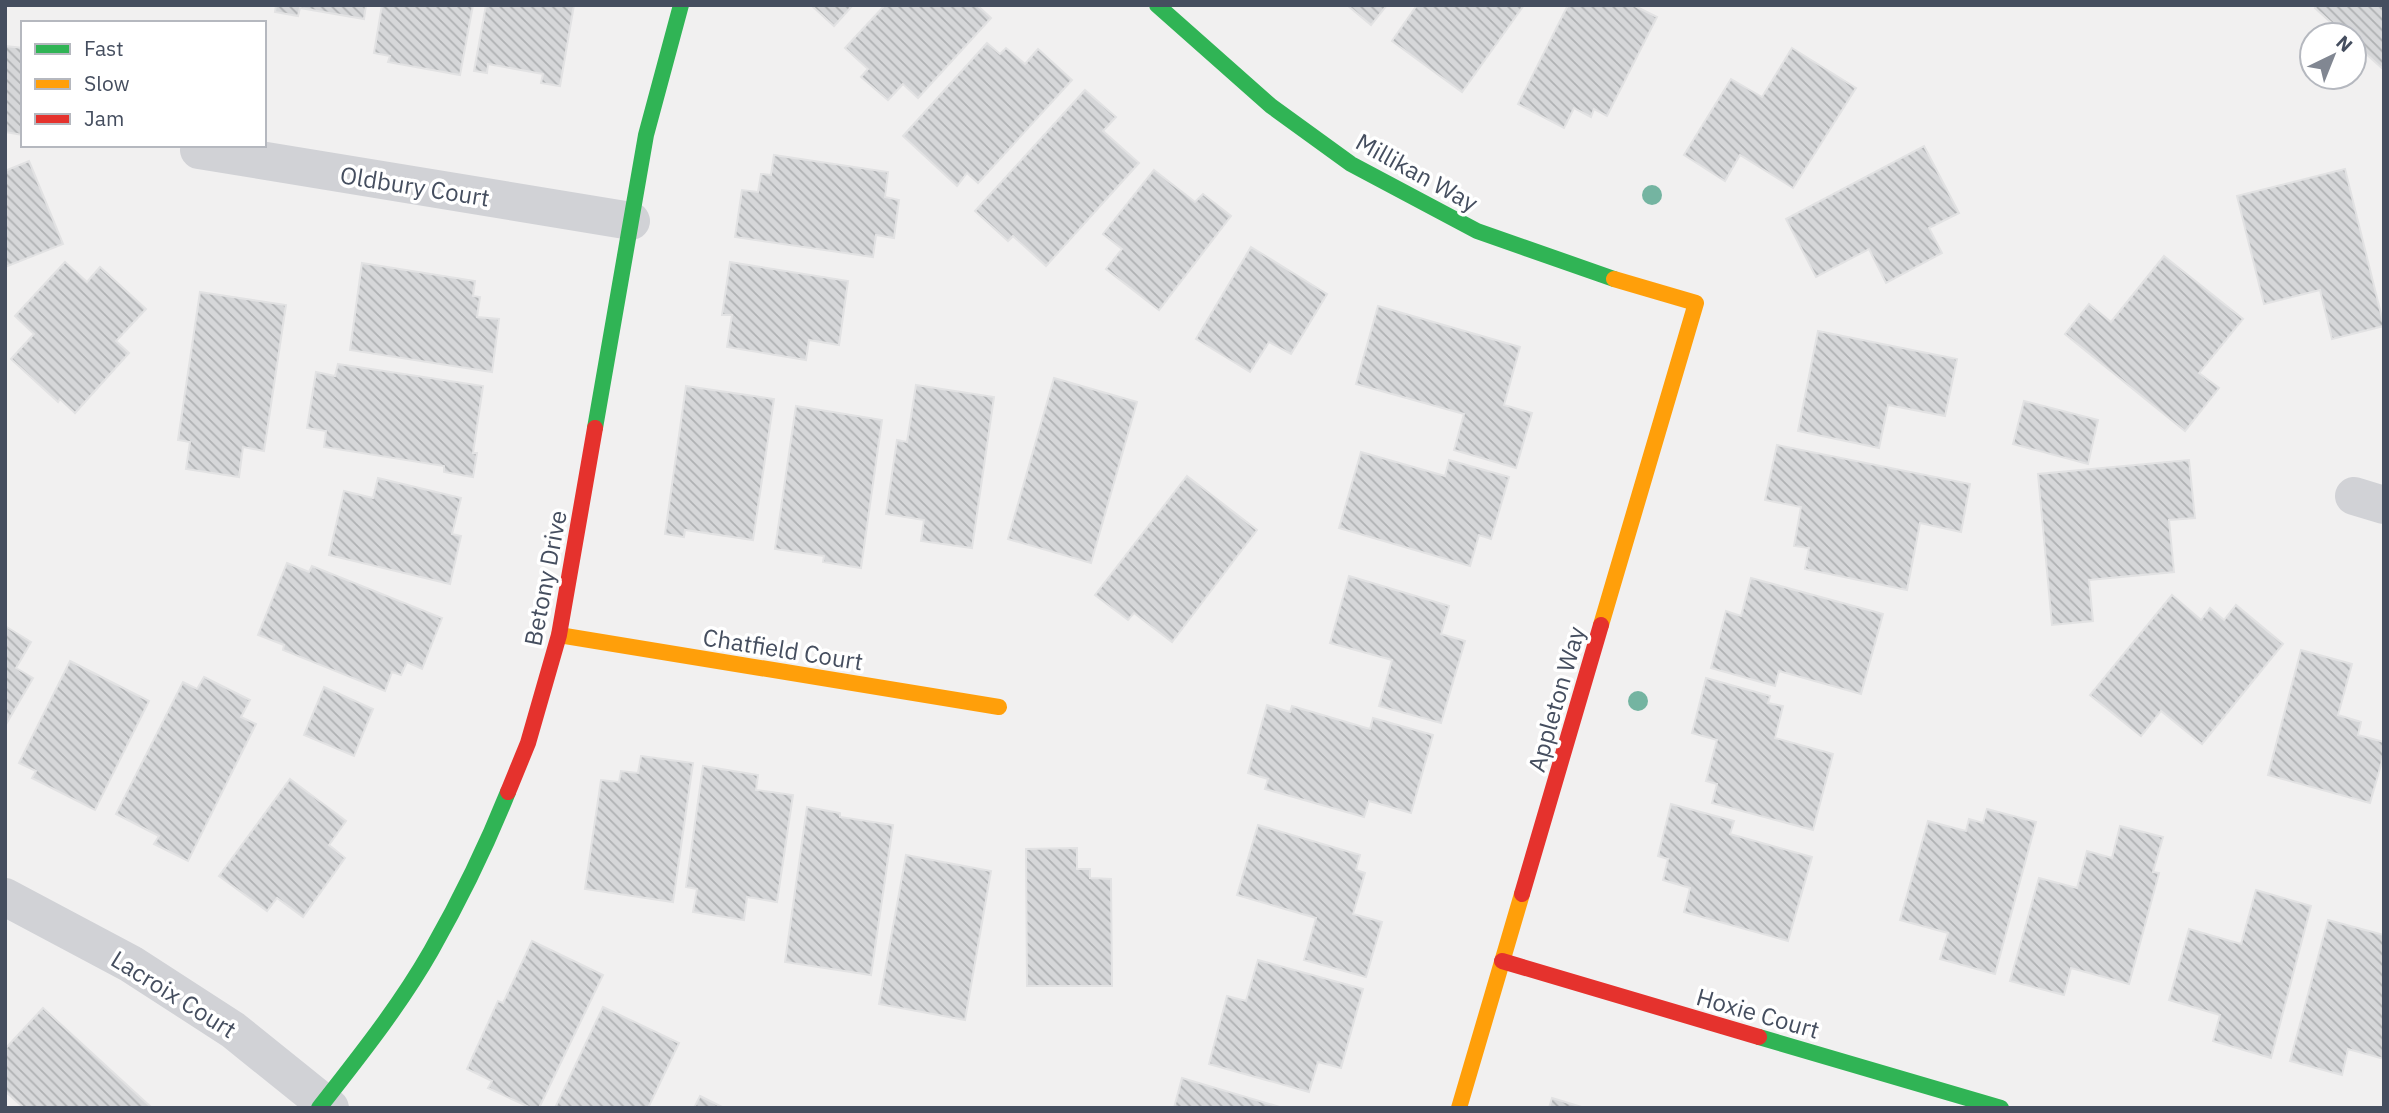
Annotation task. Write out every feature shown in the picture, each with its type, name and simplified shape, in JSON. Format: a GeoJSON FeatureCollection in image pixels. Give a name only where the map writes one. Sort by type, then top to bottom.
{"type":"FeatureCollection","features":[{"type":"Feature","properties":{"kind":"street","name":"Betony Drive"},"geometry":{"type":"LineString","coordinates":[[324,1106],[430,953],[484,852],[528,743],[559,635],[646,135],[681,5]]}},
{"type":"Feature","properties":{"kind":"street","name":"Millikan Way"},"geometry":{"type":"LineString","coordinates":[[1157,5],[1270,106],[1351,164],[1477,231],[1586,270],[1696,303]]}},
{"type":"Feature","properties":{"kind":"street","name":"Oldbury Court"},"geometry":{"type":"LineString","coordinates":[[199,150],[631,221]]}},
{"type":"Feature","properties":{"kind":"street","name":"Appleton Way"},"geometry":{"type":"LineString","coordinates":[[1459,1108],[1696,303]]}},
{"type":"Feature","properties":{"kind":"street","name":"Chatfield Court"},"geometry":{"type":"LineString","coordinates":[[559,635],[999,707]]}},
{"type":"Feature","properties":{"kind":"street","name":"Lacroix Court"},"geometry":{"type":"LineString","coordinates":[[5,897],[131,964],[211,1015],[233,1030],[324,1106]]}},
{"type":"Feature","properties":{"kind":"street","name":"Hoxie Court"},"geometry":{"type":"LineString","coordinates":[[1502,961],[2001,1108]]}},
{"type":"Feature","properties":{"kind":"building"},"geometry":{"type":"Polygon","coordinates":[[[276,5],[366,5],[364,19],[300,8],[298,16],[275,12],[276,5]]]}},
{"type":"Feature","properties":{"kind":"building"},"geometry":{"type":"Polygon","coordinates":[[[382,5],[473,5],[460,75],[388,62],[390,56],[374,53],[382,5]]]}},
{"type":"Feature","properties":{"kind":"building"},"geometry":{"type":"Polygon","coordinates":[[[486,5],[574,5],[560,86],[541,83],[543,74],[488,64],[487,73],[474,71],[486,5]]]}},
{"type":"Feature","properties":{"kind":"building"},"geometry":{"type":"Polygon","coordinates":[[[811,5],[853,5],[834,26],[811,5]]]}},
{"type":"Feature","properties":{"kind":"building"},"geometry":{"type":"Polygon","coordinates":[[[885,5],[977,5],[991,18],[918,98],[903,84],[888,100],[861,77],[868,69],[845,48],[885,5]]]}},
{"type":"Feature","properties":{"kind":"building"},"geometry":{"type":"Polygon","coordinates":[[[1347,5],[1387,5],[1371,25],[1347,5]]]}},
{"type":"Feature","properties":{"kind":"building"},"geometry":{"type":"Polygon","coordinates":[[[1417,5],[1524,5],[1462,92],[1392,41],[1417,5]]]}},
{"type":"Feature","properties":{"kind":"building"},"geometry":{"type":"Polygon","coordinates":[[[1568,5],[1633,5],[1657,17],[1607,116],[1594,109],[1591,117],[1574,108],[1564,128],[1518,104],[1568,5]]]}},
{"type":"Feature","properties":{"kind":"building"},"geometry":{"type":"Polygon","coordinates":[[[2317,5],[2384,5],[2384,70],[2368,56],[2368,21],[2329,21],[2315,8],[2317,5]]]}},
{"type":"Feature","properties":{"kind":"building"},"geometry":{"type":"Polygon","coordinates":[[[987,43],[1000,54],[1006,48],[1025,64],[1038,49],[1072,80],[978,183],[967,173],[957,186],[903,136],[987,43]]]}},
{"type":"Feature","properties":{"kind":"building"},"geometry":{"type":"Polygon","coordinates":[[[5,46],[21,48],[21,135],[5,132],[5,46]]]}},
{"type":"Feature","properties":{"kind":"building"},"geometry":{"type":"Polygon","coordinates":[[[1792,48],[1856,88],[1793,188],[1740,155],[1725,181],[1684,155],[1731,79],[1762,97],[1792,48]]]}},
{"type":"Feature","properties":{"kind":"building"},"geometry":{"type":"Polygon","coordinates":[[[1085,90],[1116,117],[1103,131],[1139,163],[1046,266],[1013,236],[1008,241],[975,211],[1085,90]]]}},
{"type":"Feature","properties":{"kind":"building"},"geometry":{"type":"Polygon","coordinates":[[[1924,146],[1959,213],[1929,228],[1942,253],[1886,283],[1869,249],[1816,277],[1786,219],[1924,146]]]}},
{"type":"Feature","properties":{"kind":"building"},"geometry":{"type":"Polygon","coordinates":[[[774,155],[888,172],[885,197],[899,200],[894,238],[876,235],[873,257],[735,237],[742,190],[758,192],[761,174],[771,175],[774,155]]]}},
{"type":"Feature","properties":{"kind":"building"},"geometry":{"type":"Polygon","coordinates":[[[29,161],[63,244],[5,267],[5,171],[29,161]]]}},
{"type":"Feature","properties":{"kind":"building"},"geometry":{"type":"Polygon","coordinates":[[[2345,169],[2384,326],[2332,339],[2320,290],[2264,304],[2237,196],[2345,169]]]}},
{"type":"Feature","properties":{"kind":"building"},"geometry":{"type":"Polygon","coordinates":[[[1154,170],[1195,202],[1203,194],[1231,216],[1159,310],[1106,269],[1122,249],[1103,234],[1154,170]]]}},
{"type":"Feature","properties":{"kind":"building"},"geometry":{"type":"Polygon","coordinates":[[[1251,247],[1327,294],[1291,354],[1269,342],[1250,372],[1196,339],[1251,247]]]}},
{"type":"Feature","properties":{"kind":"building"},"geometry":{"type":"Polygon","coordinates":[[[2164,256],[2243,319],[2199,373],[2219,388],[2185,431],[2065,334],[2089,304],[2111,322],[2164,256]]]}},
{"type":"Feature","properties":{"kind":"building"},"geometry":{"type":"Polygon","coordinates":[[[65,262],[87,282],[100,267],[146,309],[116,341],[129,353],[75,413],[60,399],[58,402],[11,359],[34,334],[15,316],[65,262]]]}},
{"type":"Feature","properties":{"kind":"building"},"geometry":{"type":"Polygon","coordinates":[[[730,262],[848,281],[839,345],[809,340],[806,360],[727,347],[732,315],[722,315],[730,262]]]}},
{"type":"Feature","properties":{"kind":"building"},"geometry":{"type":"Polygon","coordinates":[[[362,263],[475,281],[473,296],[480,297],[477,317],[499,319],[492,372],[350,350],[362,263]]]}},
{"type":"Feature","properties":{"kind":"building"},"geometry":{"type":"Polygon","coordinates":[[[200,292],[286,305],[264,451],[243,447],[239,477],[186,469],[190,442],[178,440],[200,292]]]}},
{"type":"Feature","properties":{"kind":"building"},"geometry":{"type":"Polygon","coordinates":[[[1378,306],[1520,347],[1504,405],[1532,413],[1516,468],[1454,450],[1464,414],[1356,384],[1378,306]]]}},
{"type":"Feature","properties":{"kind":"building"},"geometry":{"type":"Polygon","coordinates":[[[1818,331],[1957,359],[1945,416],[1888,405],[1879,448],[1798,431],[1818,331]]]}},
{"type":"Feature","properties":{"kind":"building"},"geometry":{"type":"Polygon","coordinates":[[[338,364],[483,386],[473,453],[477,453],[473,477],[444,472],[444,466],[324,447],[326,431],[307,428],[316,372],[335,376],[338,364]]]}},
{"type":"Feature","properties":{"kind":"building"},"geometry":{"type":"Polygon","coordinates":[[[1054,378],[1137,402],[1091,563],[1008,539],[1054,378]]]}},
{"type":"Feature","properties":{"kind":"building"},"geometry":{"type":"Polygon","coordinates":[[[916,385],[994,397],[972,548],[921,541],[924,520],[886,514],[897,440],[907,442],[916,385]]]}},
{"type":"Feature","properties":{"kind":"building"},"geometry":{"type":"Polygon","coordinates":[[[686,386],[774,399],[753,540],[685,530],[684,537],[665,534],[686,386]]]}},
{"type":"Feature","properties":{"kind":"building"},"geometry":{"type":"Polygon","coordinates":[[[2024,401],[2098,420],[2088,464],[2013,444],[2024,401]]]}},
{"type":"Feature","properties":{"kind":"building"},"geometry":{"type":"Polygon","coordinates":[[[796,406],[882,420],[861,568],[823,562],[824,556],[775,549],[796,406]]]}},
{"type":"Feature","properties":{"kind":"building"},"geometry":{"type":"Polygon","coordinates":[[[1777,445],[1970,484],[1961,532],[1920,523],[1907,590],[1805,569],[1809,548],[1794,546],[1801,507],[1765,500],[1777,445]]]}},
{"type":"Feature","properties":{"kind":"building"},"geometry":{"type":"Polygon","coordinates":[[[1361,452],[1445,476],[1449,460],[1509,477],[1491,539],[1479,535],[1470,566],[1339,528],[1361,452]]]}},
{"type":"Feature","properties":{"kind":"building"},"geometry":{"type":"Polygon","coordinates":[[[2189,460],[2195,518],[2169,520],[2174,572],[2089,580],[2093,621],[2052,625],[2038,474],[2189,460]]]}},
{"type":"Feature","properties":{"kind":"building"},"geometry":{"type":"Polygon","coordinates":[[[1187,476],[1257,530],[1172,642],[1134,613],[1128,620],[1095,595],[1187,476]]]}},
{"type":"Feature","properties":{"kind":"building"},"geometry":{"type":"Polygon","coordinates":[[[378,478],[461,498],[452,534],[461,536],[450,584],[329,555],[344,491],[373,498],[378,478]]]}},
{"type":"Feature","properties":{"kind":"building"},"geometry":{"type":"Polygon","coordinates":[[[287,563],[309,572],[312,566],[442,618],[422,669],[407,662],[401,675],[392,672],[385,691],[283,650],[284,645],[258,635],[287,563]]]}},
{"type":"Feature","properties":{"kind":"building"},"geometry":{"type":"Polygon","coordinates":[[[1349,576],[1449,606],[1441,634],[1465,641],[1441,723],[1379,706],[1392,660],[1330,643],[1349,576]]]}},
{"type":"Feature","properties":{"kind":"building"},"geometry":{"type":"Polygon","coordinates":[[[1751,578],[1883,614],[1861,694],[1779,671],[1775,686],[1711,668],[1726,611],[1741,616],[1751,578]]]}},
{"type":"Feature","properties":{"kind":"building"},"geometry":{"type":"Polygon","coordinates":[[[2172,595],[2201,620],[2210,608],[2224,620],[2236,605],[2283,644],[2202,744],[2161,711],[2141,736],[2090,695],[2172,595]]]}},
{"type":"Feature","properties":{"kind":"building"},"geometry":{"type":"Polygon","coordinates":[[[5,626],[31,642],[16,668],[33,678],[5,726],[5,626]]]}},
{"type":"Feature","properties":{"kind":"building"},"geometry":{"type":"Polygon","coordinates":[[[2301,650],[2352,664],[2338,715],[2361,722],[2358,735],[2384,742],[2384,754],[2370,803],[2268,775],[2301,650]]]}},
{"type":"Feature","properties":{"kind":"building"},"geometry":{"type":"Polygon","coordinates":[[[70,661],[149,701],[95,810],[32,778],[36,771],[19,763],[70,661]]]}},
{"type":"Feature","properties":{"kind":"building"},"geometry":{"type":"Polygon","coordinates":[[[204,677],[250,700],[241,717],[256,724],[188,861],[154,844],[159,836],[116,814],[183,682],[197,689],[204,677]]]}},
{"type":"Feature","properties":{"kind":"building"},"geometry":{"type":"Polygon","coordinates":[[[1706,678],[1770,696],[1768,703],[1783,706],[1775,738],[1833,754],[1813,830],[1712,803],[1717,784],[1706,781],[1717,740],[1692,733],[1706,678]]]}},
{"type":"Feature","properties":{"kind":"building"},"geometry":{"type":"Polygon","coordinates":[[[324,687],[373,709],[354,756],[304,735],[324,687]]]}},
{"type":"Feature","properties":{"kind":"building"},"geometry":{"type":"Polygon","coordinates":[[[1267,705],[1290,712],[1292,706],[1370,729],[1373,718],[1433,735],[1411,813],[1369,801],[1364,817],[1265,789],[1268,779],[1248,773],[1267,705]]]}},
{"type":"Feature","properties":{"kind":"building"},"geometry":{"type":"Polygon","coordinates":[[[641,756],[693,763],[673,902],[585,889],[601,780],[619,782],[621,771],[638,773],[641,756]]]}},
{"type":"Feature","properties":{"kind":"building"},"geometry":{"type":"Polygon","coordinates":[[[703,766],[758,775],[756,790],[793,795],[777,902],[747,897],[744,920],[693,912],[697,889],[686,887],[703,766]]]}},
{"type":"Feature","properties":{"kind":"building"},"geometry":{"type":"Polygon","coordinates":[[[290,779],[346,821],[329,845],[345,858],[303,917],[277,898],[267,911],[219,876],[290,779]]]}},
{"type":"Feature","properties":{"kind":"building"},"geometry":{"type":"Polygon","coordinates":[[[1671,804],[1734,821],[1730,834],[1812,857],[1788,941],[1684,912],[1690,888],[1663,880],[1668,859],[1658,856],[1671,804]]]}},
{"type":"Feature","properties":{"kind":"building"},"geometry":{"type":"Polygon","coordinates":[[[807,807],[840,813],[840,817],[893,825],[871,975],[785,962],[807,807]]]}},
{"type":"Feature","properties":{"kind":"building"},"geometry":{"type":"Polygon","coordinates":[[[1987,809],[2036,822],[1995,974],[1940,959],[1948,933],[1900,920],[1928,821],[1966,831],[1969,819],[1983,823],[1987,809]]]}},
{"type":"Feature","properties":{"kind":"building"},"geometry":{"type":"Polygon","coordinates":[[[1258,825],[1360,855],[1356,870],[1365,873],[1353,914],[1382,922],[1366,977],[1304,960],[1316,918],[1237,895],[1258,825]]]}},
{"type":"Feature","properties":{"kind":"building"},"geometry":{"type":"Polygon","coordinates":[[[2120,826],[2163,837],[2153,872],[2159,873],[2129,984],[2071,968],[2064,995],[2010,981],[2039,878],[2077,888],[2087,851],[2112,858],[2120,826]]]}},
{"type":"Feature","properties":{"kind":"building"},"geometry":{"type":"Polygon","coordinates":[[[1077,848],[1077,869],[1090,869],[1090,878],[1111,879],[1112,986],[1027,986],[1026,849],[1077,848]]]}},
{"type":"Feature","properties":{"kind":"building"},"geometry":{"type":"Polygon","coordinates":[[[906,855],[991,871],[965,1020],[879,1004],[906,855]]]}},
{"type":"Feature","properties":{"kind":"building"},"geometry":{"type":"Polygon","coordinates":[[[2256,890],[2311,906],[2271,1058],[2213,1041],[2220,1015],[2169,1000],[2189,929],[2241,944],[2256,890]]]}},
{"type":"Feature","properties":{"kind":"building"},"geometry":{"type":"Polygon","coordinates":[[[2328,920],[2384,935],[2384,1059],[2348,1049],[2342,1075],[2290,1061],[2328,920]]]}},
{"type":"Feature","properties":{"kind":"building"},"geometry":{"type":"Polygon","coordinates":[[[532,941],[603,975],[539,1108],[531,1108],[488,1088],[492,1081],[467,1069],[498,1001],[503,1003],[532,941]]]}},
{"type":"Feature","properties":{"kind":"building"},"geometry":{"type":"Polygon","coordinates":[[[1258,960],[1363,989],[1341,1068],[1318,1062],[1309,1092],[1209,1064],[1227,996],[1246,1001],[1258,960]]]}},
{"type":"Feature","properties":{"kind":"building"},"geometry":{"type":"Polygon","coordinates":[[[603,1007],[679,1043],[648,1108],[555,1108],[603,1007]]]}},
{"type":"Feature","properties":{"kind":"building"},"geometry":{"type":"Polygon","coordinates":[[[43,1008],[152,1108],[24,1108],[5,1091],[5,1049],[43,1008]]]}},
{"type":"Feature","properties":{"kind":"building"},"geometry":{"type":"Polygon","coordinates":[[[1182,1078],[1283,1108],[1174,1108],[1182,1078]]]}},
{"type":"Feature","properties":{"kind":"building"},"geometry":{"type":"Polygon","coordinates":[[[700,1096],[724,1108],[694,1108],[700,1096]]]}},
{"type":"Feature","properties":{"kind":"building"},"geometry":{"type":"Polygon","coordinates":[[[1552,1098],[1585,1108],[1549,1108],[1552,1098]]]}},
{"type":"Feature","properties":{"kind":"traffic: fast"},"geometry":{"type":"LineString","coordinates":[[595,428],[646,135],[681,5]]}},
{"type":"Feature","properties":{"kind":"traffic: fast"},"geometry":{"type":"LineString","coordinates":[[1157,5],[1271,106],[1351,164],[1477,231],[1614,279]]}},
{"type":"Feature","properties":{"kind":"traffic: fast"},"geometry":{"type":"LineString","coordinates":[[319,1108],[378,1032],[419,972],[462,893],[508,792]]}},
{"type":"Feature","properties":{"kind":"traffic: fast"},"geometry":{"type":"LineString","coordinates":[[1759,1037],[2001,1108]]}},
{"type":"Feature","properties":{"kind":"traffic: slow"},"geometry":{"type":"LineString","coordinates":[[1601,625],[1696,303],[1614,279]]}},
{"type":"Feature","properties":{"kind":"traffic: slow"},"geometry":{"type":"LineString","coordinates":[[559,635],[999,707]]}},
{"type":"Feature","properties":{"kind":"traffic: slow"},"geometry":{"type":"LineString","coordinates":[[1459,1108],[1522,894]]}},
{"type":"Feature","properties":{"kind":"traffic: jam"},"geometry":{"type":"LineString","coordinates":[[508,792],[528,743],[559,635],[595,428]]}},
{"type":"Feature","properties":{"kind":"traffic: jam"},"geometry":{"type":"LineString","coordinates":[[1522,894],[1601,625]]}},
{"type":"Feature","properties":{"kind":"traffic: jam"},"geometry":{"type":"LineString","coordinates":[[1502,961],[1759,1037]]}}]}
